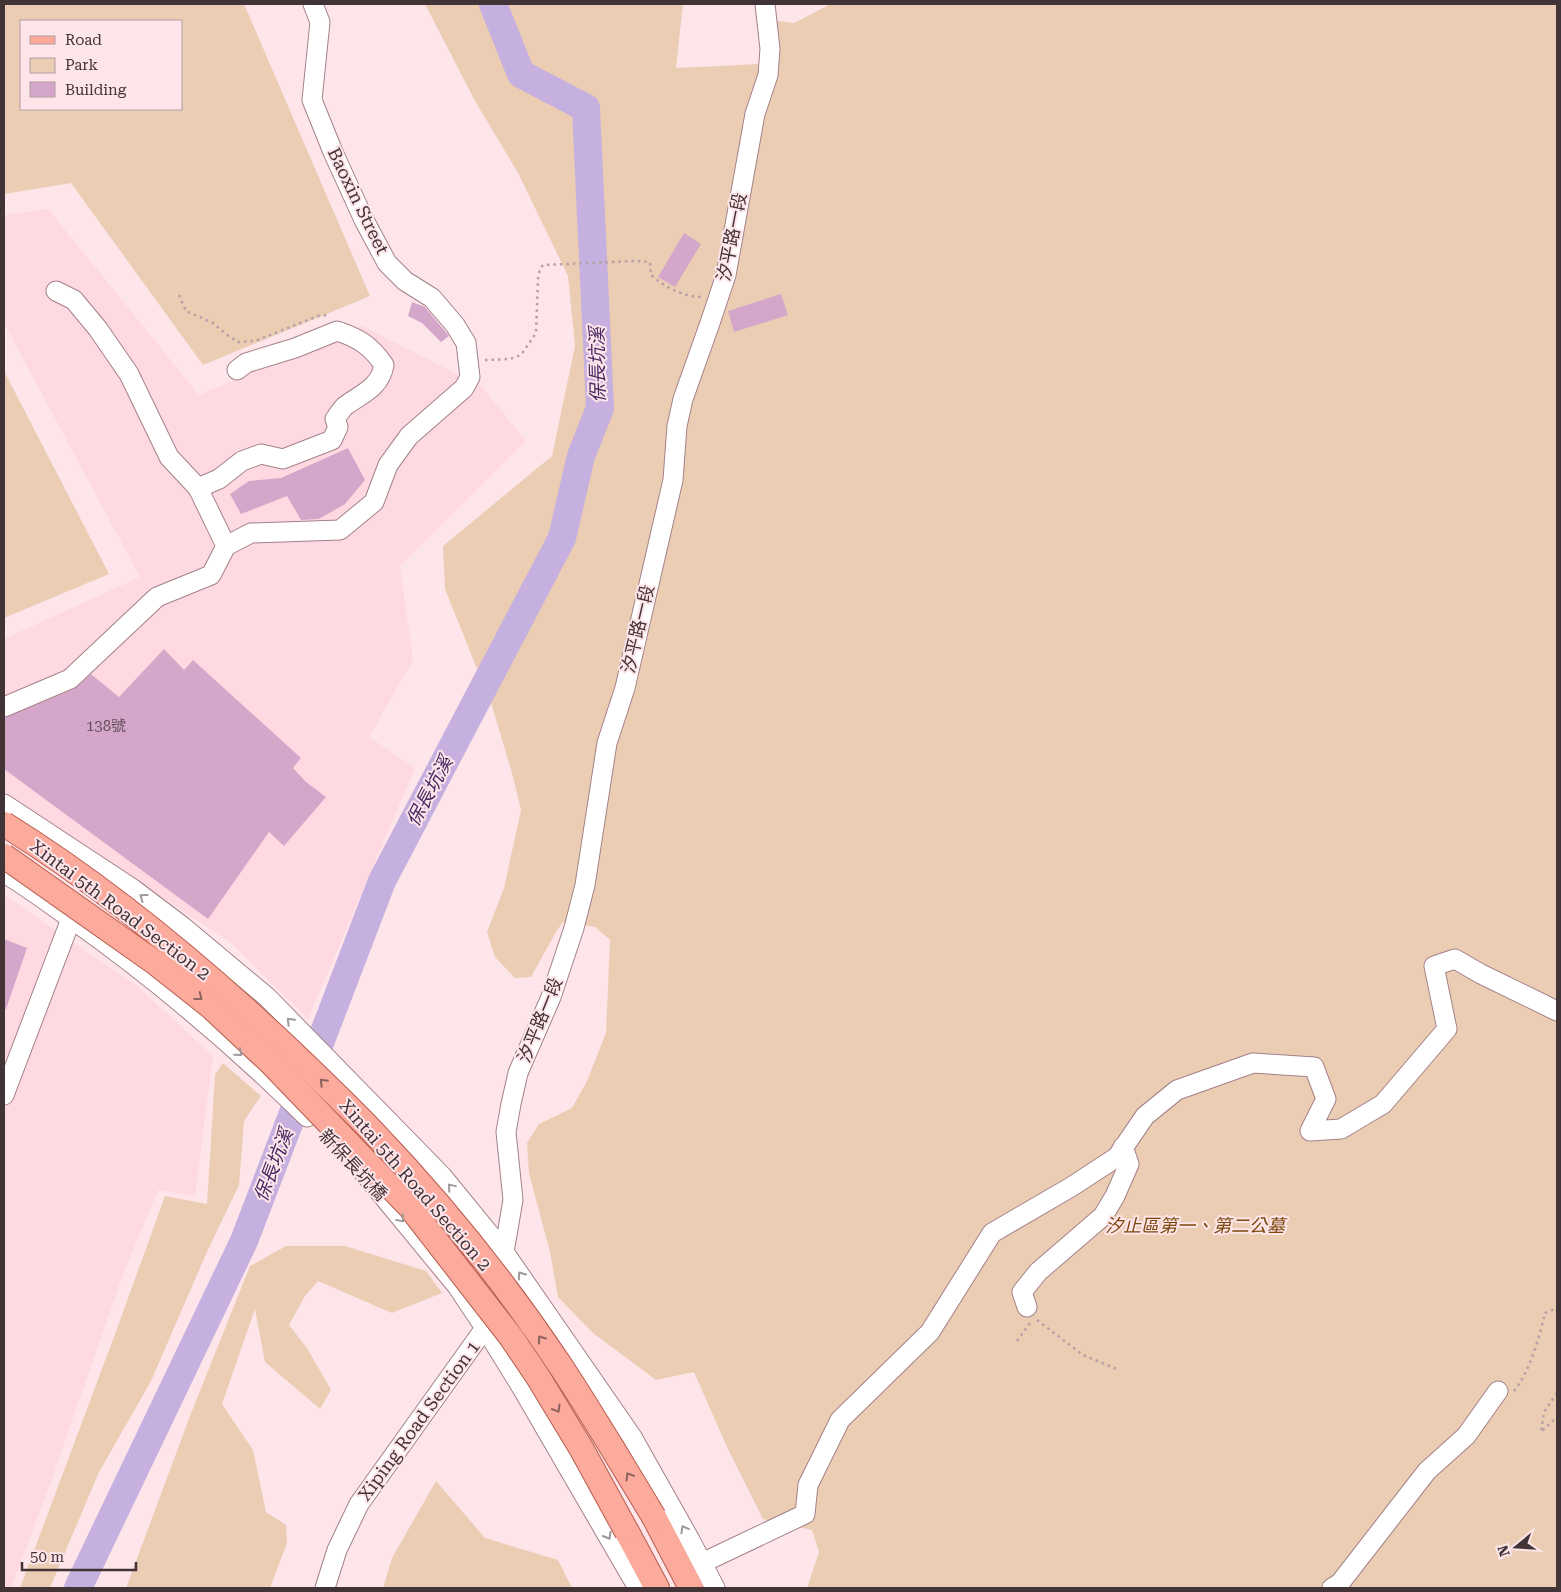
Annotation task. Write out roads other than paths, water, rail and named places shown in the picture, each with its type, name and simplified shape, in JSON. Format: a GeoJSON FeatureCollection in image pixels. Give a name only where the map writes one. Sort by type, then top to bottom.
{"type":"FeatureCollection","features":[{"type":"Feature","properties":{"kind":"main road","name":"Xintai 5th Road Section 2"},"geometry":{"type":"LineString","coordinates":[[4,824],[111,898],[227,992],[374,1133],[452,1222],[504,1287],[560,1365],[654,1518],[691,1588]]}},
{"type":"Feature","properties":{"kind":"main road","name":"Xintai 5th Road Section 2"},"geometry":{"type":"LineString","coordinates":[[4,856],[150,959],[210,1006],[270,1062],[410,1207],[517,1345],[581,1448],[657,1588]]}},
{"type":"Feature","properties":{"kind":"street","name":"Baoxin Street"},"geometry":{"type":"LineString","coordinates":[[226,546],[251,533],[340,530],[374,502],[388,465],[409,436],[464,388],[470,377],[466,343],[455,325],[432,298],[405,281],[387,263],[364,220],[333,152],[312,100],[320,22],[313,4]]}},
{"type":"Feature","properties":{"kind":"street","name":"汐平路一段"},"geometry":{"type":"LineString","coordinates":[[504,1252],[513,1200],[506,1132],[511,1104],[518,1073],[551,997],[574,928],[585,885],[606,743],[624,688],[673,480],[677,426],[683,399],[726,275],[755,114],[768,75],[770,49],[765,4]]}},
{"type":"Feature","properties":{"kind":"street"},"geometry":{"type":"LineString","coordinates":[[4,707],[70,679],[157,597],[210,575],[226,546],[198,488],[169,457],[129,374],[98,329],[74,300],[56,291]]}},
{"type":"Feature","properties":{"kind":"street"},"geometry":{"type":"LineString","coordinates":[[198,488],[219,480],[242,461],[261,454],[283,458],[332,440],[338,427],[335,419],[343,407],[370,391],[382,375],[384,366],[374,351],[354,337],[337,331],[295,348],[246,363],[236,370]]}},
{"type":"Feature","properties":{"kind":"street"},"geometry":{"type":"LineString","coordinates":[[4,804],[133,889],[182,926],[267,997],[442,1176],[504,1252],[632,1437],[715,1588]]}},
{"type":"Feature","properties":{"kind":"street","name":"新保長坑橋"},"geometry":{"type":"LineString","coordinates":[[4,873],[71,918],[149,975],[265,1076],[356,1164],[457,1286],[485,1328],[638,1588]]}},
{"type":"Feature","properties":{"kind":"street"},"geometry":{"type":"LineString","coordinates":[[4,1095],[71,918]]}},
{"type":"Feature","properties":{"kind":"street"},"geometry":{"type":"LineString","coordinates":[[702,1564],[805,1514],[808,1484],[840,1420],[930,1332],[992,1233],[1116,1157],[1145,1116],[1176,1090],[1253,1064],[1314,1067],[1326,1099],[1310,1131],[1341,1129],[1383,1104],[1447,1029],[1434,966],[1455,959],[1481,974],[1557,1011]]}},
{"type":"Feature","properties":{"kind":"street"},"geometry":{"type":"LineString","coordinates":[[1031,1312],[1022,1292],[1038,1272],[1103,1216],[1129,1164],[1123,1147]]}},
{"type":"Feature","properties":{"kind":"street","name":"Xiping Road Section 1"},"geometry":{"type":"LineString","coordinates":[[325,1588],[338,1550],[358,1504],[485,1328],[504,1252]]}},
{"type":"Feature","properties":{"kind":"street"},"geometry":{"type":"LineString","coordinates":[[1332,1588],[1340,1582],[1427,1471],[1466,1436],[1504,1394]]}},
{"type":"Feature","properties":{"kind":"waterway","name":"保長坑溪"},"geometry":{"type":"LineString","coordinates":[[78,1588],[244,1241],[382,881],[562,538],[581,456],[600,408],[586,108],[521,74],[493,4]]}},
{"type":"Feature","properties":{"kind":"park label","name":"汐止區第一、第二公墓"},"geometry":{"type":"Point","coordinates":[1195,1226]}}]}
